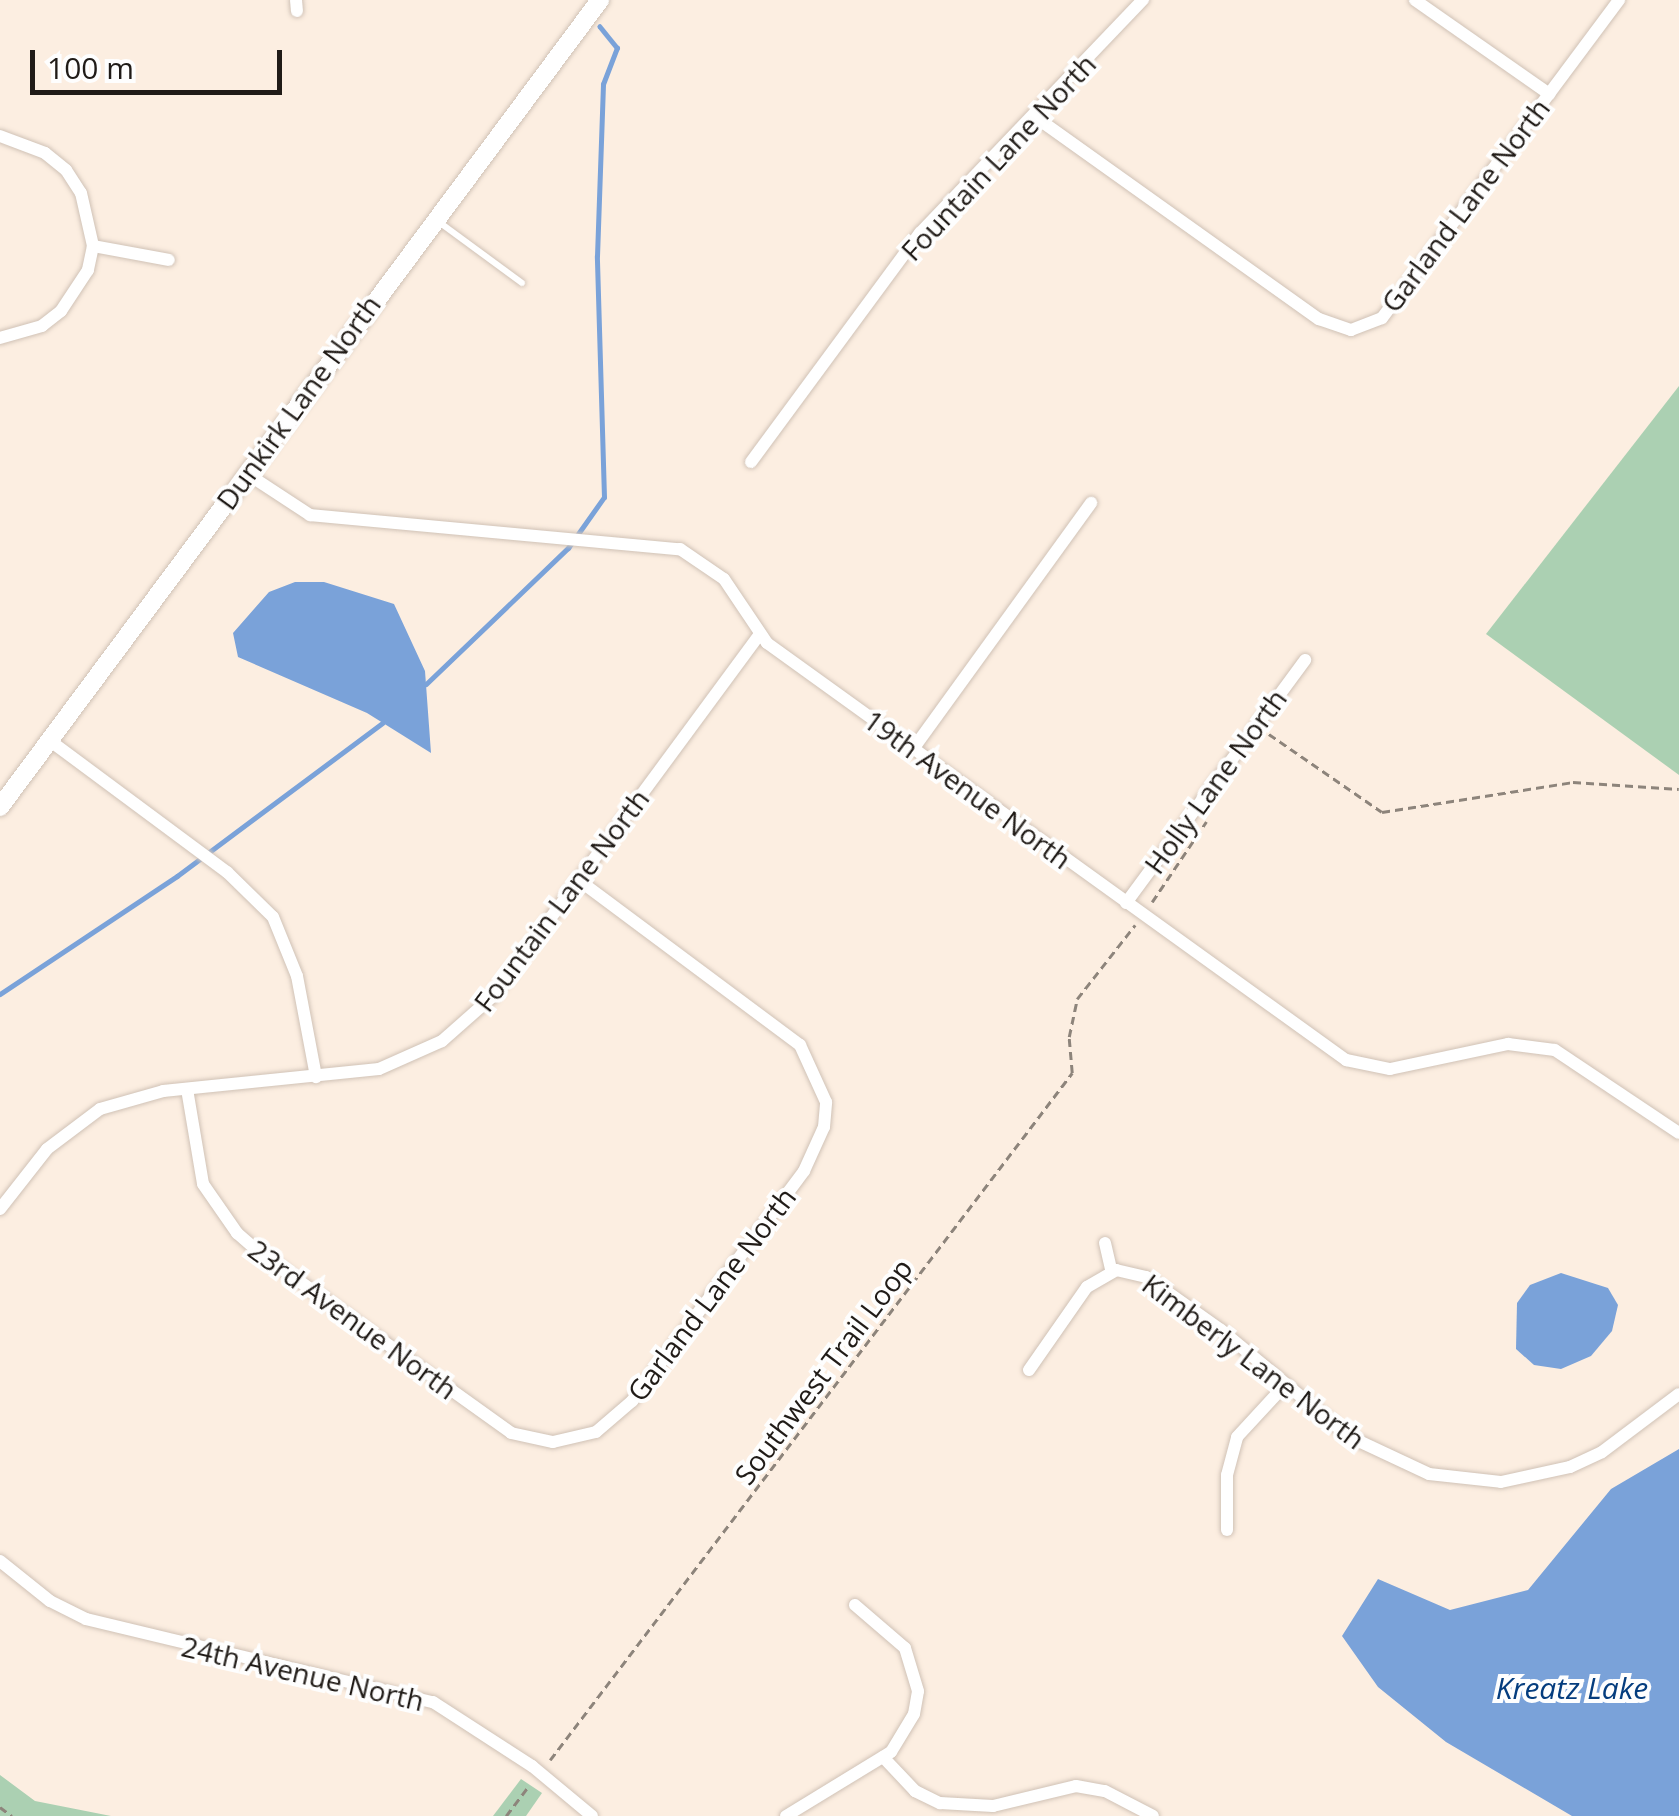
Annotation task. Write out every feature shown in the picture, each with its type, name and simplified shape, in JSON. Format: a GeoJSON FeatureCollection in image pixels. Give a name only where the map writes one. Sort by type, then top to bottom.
{"type":"FeatureCollection","features":[{"type":"Feature","properties":{"kind":"street","name":"Dunkirk Lane North"},"geometry":{"type":"LineString","coordinates":[[0,807],[434,218],[600,0]]}},
{"type":"Feature","properties":{"kind":"street","name":"Fountain Lane North"},"geometry":{"type":"LineString","coordinates":[[751,462],[920,232],[1143,0]]}},
{"type":"Feature","properties":{"kind":"street"},"geometry":{"type":"LineString","coordinates":[[1416,0],[1549,94]]}},
{"type":"Feature","properties":{"kind":"street","name":"Garland Lane North"},"geometry":{"type":"LineString","coordinates":[[1034,116],[1319,319],[1351,330],[1382,318],[1619,0]]}},
{"type":"Feature","properties":{"kind":"street"},"geometry":{"type":"LineString","coordinates":[[0,136],[45,153],[66,170],[82,193],[93,246],[88,270],[60,311],[42,326],[0,338]]}},
{"type":"Feature","properties":{"kind":"street"},"geometry":{"type":"LineString","coordinates":[[93,246],[169,260]]}},
{"type":"Feature","properties":{"kind":"street","name":"19th Avenue North"},"geometry":{"type":"LineString","coordinates":[[246,473],[310,515],[680,548],[724,579],[760,634],[912,750],[1346,1060],[1390,1069],[1508,1044],[1555,1050],[1679,1133]]}},
{"type":"Feature","properties":{"kind":"street"},"geometry":{"type":"LineString","coordinates":[[912,750],[1090,503]]}},
{"type":"Feature","properties":{"kind":"street","name":"Fountain Lane North"},"geometry":{"type":"LineString","coordinates":[[187,1090],[379,1069],[442,1042],[493,996],[760,634]]}},
{"type":"Feature","properties":{"kind":"street","name":"Holly Lane North"},"geometry":{"type":"LineString","coordinates":[[1126,903],[1306,660]]}},
{"type":"Feature","properties":{"kind":"street"},"geometry":{"type":"LineString","coordinates":[[49,740],[227,872],[273,917],[297,976],[316,1077]]}},
{"type":"Feature","properties":{"kind":"street","name":"Garland Lane North"},"geometry":{"type":"LineString","coordinates":[[494,1423],[531,1440],[553,1442],[596,1432],[616,1419],[804,1171],[824,1127],[826,1102],[800,1045],[579,880]]}},
{"type":"Feature","properties":{"kind":"street"},"geometry":{"type":"LineString","coordinates":[[0,1209],[71,1127],[131,1098],[187,1090]]}},
{"type":"Feature","properties":{"kind":"street","name":"23rd Avenue North"},"geometry":{"type":"LineString","coordinates":[[187,1090],[204,1184],[236,1233],[494,1423]]}},
{"type":"Feature","properties":{"kind":"street"},"geometry":{"type":"LineString","coordinates":[[1105,1243],[1111,1270]]}},
{"type":"Feature","properties":{"kind":"street","name":"Kimberly Lane North"},"geometry":{"type":"LineString","coordinates":[[1029,1370],[1087,1287],[1111,1270],[1146,1278],[1348,1436],[1429,1474],[1501,1482],[1602,1452],[1679,1394]]}},
{"type":"Feature","properties":{"kind":"street"},"geometry":{"type":"LineString","coordinates":[[1227,1530],[1227,1475],[1236,1437],[1285,1385]]}},
{"type":"Feature","properties":{"kind":"street","name":"24th Avenue North"},"geometry":{"type":"LineString","coordinates":[[0,1561],[50,1601],[100,1623],[432,1702],[540,1772],[592,1816]]}},
{"type":"Feature","properties":{"kind":"street"},"geometry":{"type":"LineString","coordinates":[[786,1816],[883,1757],[905,1736],[914,1714],[914,1668],[889,1631],[855,1605]]}},
{"type":"Feature","properties":{"kind":"street"},"geometry":{"type":"LineString","coordinates":[[883,1757],[915,1791],[940,1803],[992,1806],[1076,1786],[1105,1791],[1153,1816]]}},
{"type":"Feature","properties":{"kind":"lane"},"geometry":{"type":"LineString","coordinates":[[434,218],[522,283]]}},
{"type":"Feature","properties":{"kind":"path"},"geometry":{"type":"LineString","coordinates":[[1260,747],[1271,732],[1382,812],[1574,782],[1679,789]]}},
{"type":"Feature","properties":{"kind":"path"},"geometry":{"type":"LineString","coordinates":[[1149,907],[1209,818]]}},
{"type":"Feature","properties":{"kind":"path","name":"Southwest Trail Loop"},"geometry":{"type":"LineString","coordinates":[[506,1816],[1072,1074],[1069,1036],[1077,999],[1129,932]]}},
{"type":"Feature","properties":{"kind":"path"},"geometry":{"type":"LineString","coordinates":[[0,1807],[12,1816]]}},
{"type":"Feature","properties":{"kind":"green space"},"geometry":{"type":"Polygon","coordinates":[[[1679,386],[1679,775],[1486,634],[1679,386]]]}},
{"type":"Feature","properties":{"kind":"green space"},"geometry":{"type":"Polygon","coordinates":[[[0,1775],[35,1801],[111,1816],[0,1816],[0,1775]]]}},
{"type":"Feature","properties":{"kind":"green space"},"geometry":{"type":"Polygon","coordinates":[[[521,1779],[542,1793],[526,1816],[493,1816],[521,1779]]]}},
{"type":"Feature","properties":{"kind":"water"},"geometry":{"type":"Polygon","coordinates":[[[295,582],[324,582],[394,604],[425,671],[431,753],[367,713],[238,657],[233,633],[269,592],[295,582]]]}},
{"type":"Feature","properties":{"kind":"water"},"geometry":{"type":"Polygon","coordinates":[[[1561,1273],[1608,1288],[1618,1305],[1612,1331],[1591,1356],[1561,1369],[1534,1365],[1516,1349],[1517,1303],[1530,1285],[1561,1273]]]}},
{"type":"Feature","properties":{"kind":"water","name":"Kreatz Lake"},"geometry":{"type":"Polygon","coordinates":[[[1679,1449],[1679,1816],[1572,1816],[1446,1742],[1378,1687],[1342,1636],[1378,1579],[1450,1610],[1528,1590],[1611,1489],[1679,1449]]]}},
{"type":"Feature","properties":{"kind":"waterway"},"geometry":{"type":"LineString","coordinates":[[426,684],[568,548],[604,497],[597,256],[603,84],[617,48],[599,26]]}},
{"type":"Feature","properties":{"kind":"waterway"},"geometry":{"type":"LineString","coordinates":[[0,994],[177,876],[382,723]]}}]}
